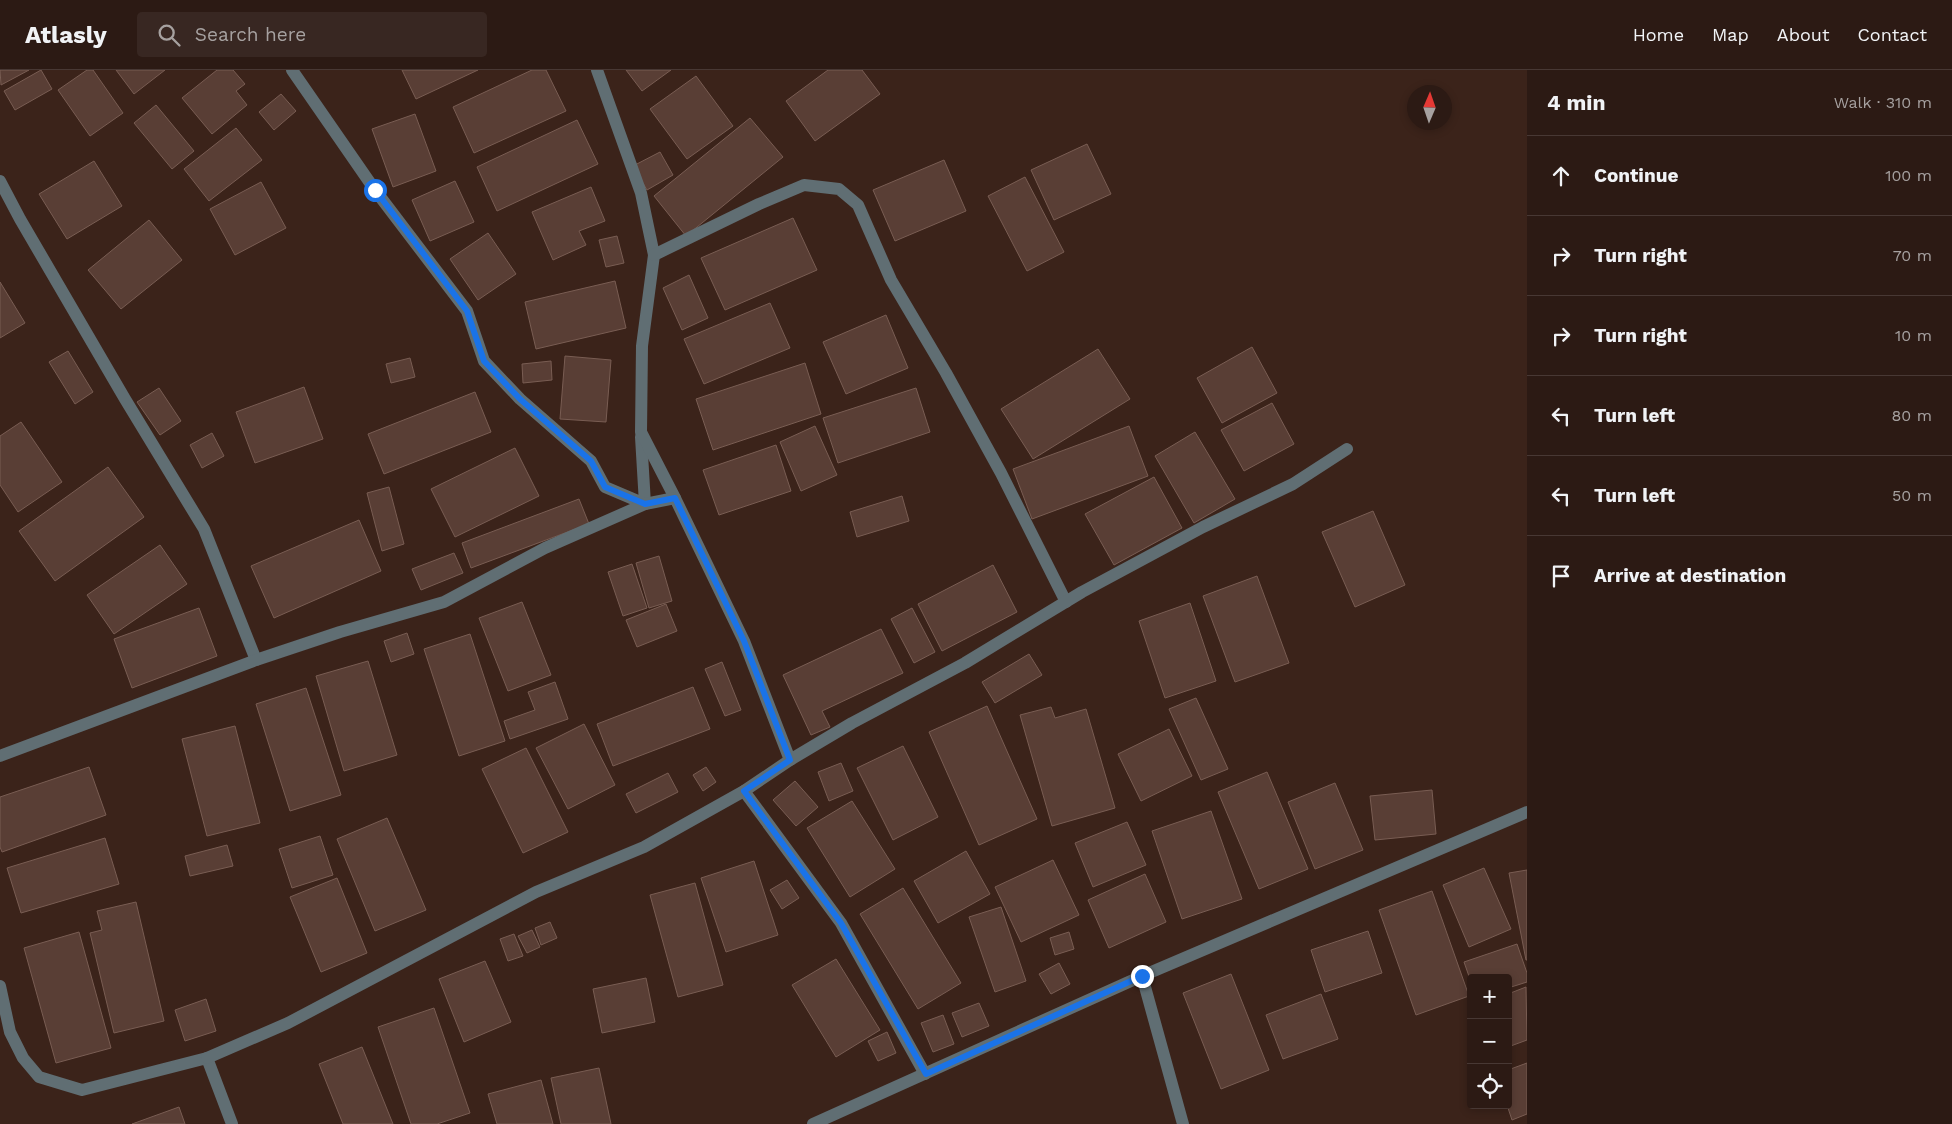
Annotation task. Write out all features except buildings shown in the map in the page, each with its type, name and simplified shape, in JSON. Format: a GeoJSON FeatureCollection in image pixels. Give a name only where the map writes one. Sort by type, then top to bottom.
{"type":"FeatureCollection","features":[{"type":"Feature","properties":{"kind":"street"},"geometry":{"type":"LineString","coordinates":[[292,70],[375,190],[467,311],[484,361],[520,399],[591,461],[605,487],[645,504]]}},
{"type":"Feature","properties":{"kind":"street"},"geometry":{"type":"LineString","coordinates":[[597,70],[641,193],[654,255],[642,346],[641,432],[645,504]]}},
{"type":"Feature","properties":{"kind":"street"},"geometry":{"type":"LineString","coordinates":[[0,180],[20,219],[125,399],[204,529],[256,660]]}},
{"type":"Feature","properties":{"kind":"street"},"geometry":{"type":"LineString","coordinates":[[654,255],[759,204],[804,185],[839,189],[858,205],[891,280],[946,373],[1001,473],[1066,602]]}},
{"type":"Feature","properties":{"kind":"street"},"geometry":{"type":"LineString","coordinates":[[641,432],[744,641],[790,760]]}},
{"type":"Feature","properties":{"kind":"street"},"geometry":{"type":"LineString","coordinates":[[0,986],[10,1032],[23,1058],[39,1077],[82,1090],[207,1058],[288,1023],[536,892],[644,847],[744,791],[790,760],[852,723],[1203,527],[1292,484],[1347,449]]}},
{"type":"Feature","properties":{"kind":"street"},"geometry":{"type":"LineString","coordinates":[[0,756],[256,660],[340,632],[444,602],[545,548],[645,504],[675,498]]}},
{"type":"Feature","properties":{"kind":"street"},"geometry":{"type":"LineString","coordinates":[[744,791],[841,923],[926,1074]]}},
{"type":"Feature","properties":{"kind":"street"},"geometry":{"type":"LineString","coordinates":[[813,1124],[1142,976],[1527,812]]}},
{"type":"Feature","properties":{"kind":"street"},"geometry":{"type":"LineString","coordinates":[[1142,976],[1183,1124]]}},
{"type":"Feature","properties":{"kind":"street"},"geometry":{"type":"LineString","coordinates":[[207,1058],[232,1124]]}},
{"type":"Feature","properties":{"kind":"route"},"geometry":{"type":"LineString","coordinates":[[375,190],[467,311],[484,361],[520,399],[591,461],[605,487],[645,504],[675,498],[744,641],[790,760],[744,791],[841,923],[926,1074],[1142,976]]}}]}
